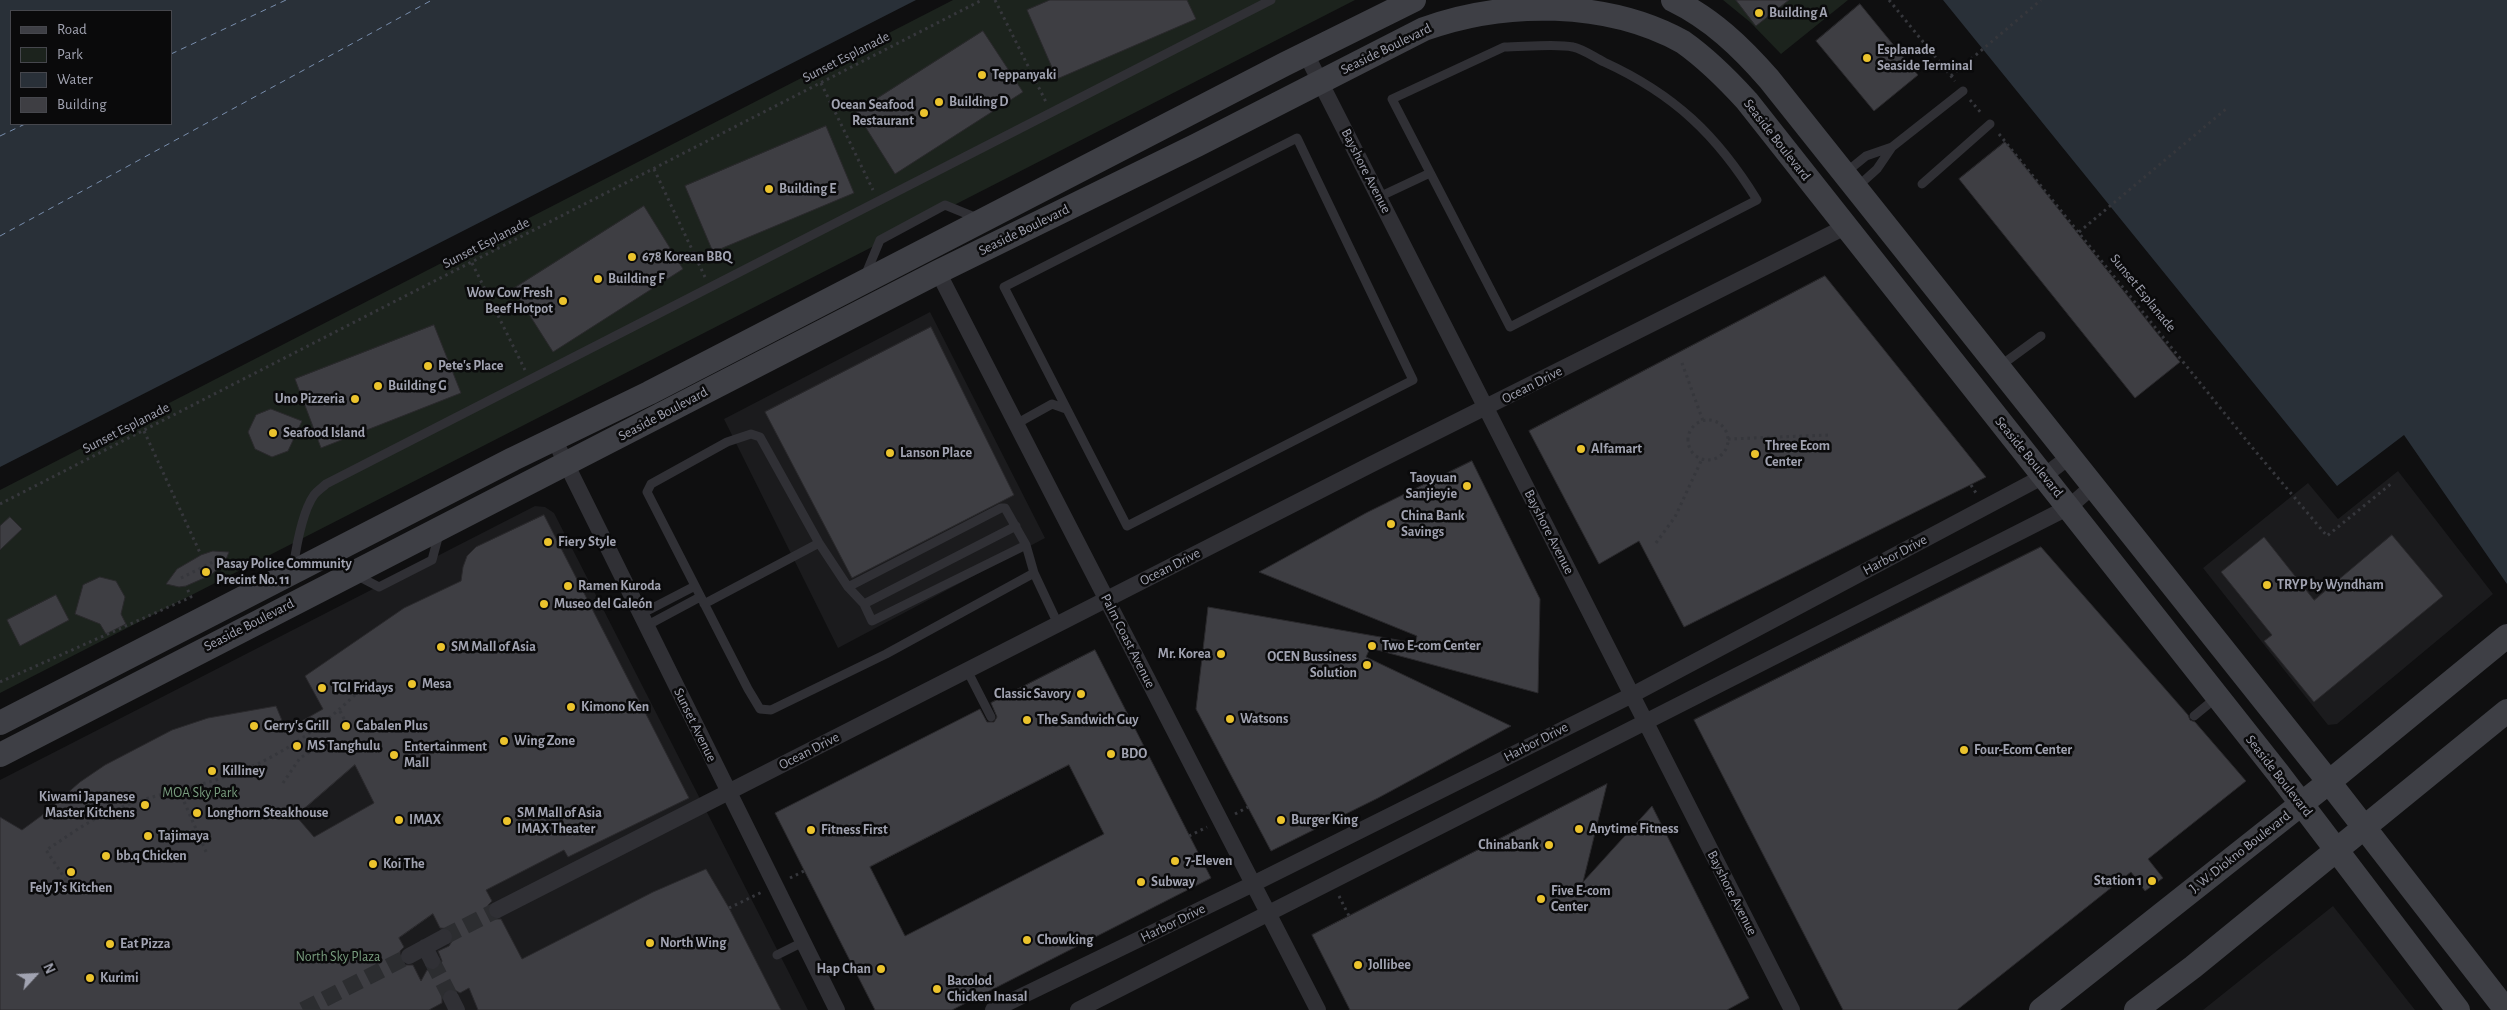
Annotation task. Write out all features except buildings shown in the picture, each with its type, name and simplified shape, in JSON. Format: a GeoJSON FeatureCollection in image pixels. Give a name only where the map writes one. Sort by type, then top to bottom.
{"type":"FeatureCollection","features":[{"type":"Feature","properties":{"kind":"street","name":"Seaside Boulevard"},"geometry":{"type":"LineString","coordinates":[[0,723],[1414,0]]}},
{"type":"Feature","properties":{"kind":"street"},"geometry":{"type":"LineString","coordinates":[[1673,0],[1702,9],[1748,55],[1850,180],[2329,782],[2506,1010]]}},
{"type":"Feature","properties":{"kind":"street","name":"Seaside Boulevard"},"geometry":{"type":"LineString","coordinates":[[0,755],[351,572],[567,464],[938,272],[1197,145],[1424,29],[1476,10],[1527,2],[1578,5],[1616,12],[1652,25],[1681,41],[1716,68],[1747,101],[1845,227],[2069,507],[2458,1010]]}},
{"type":"Feature","properties":{"kind":"street","name":"Bayshore Avenue"},"geometry":{"type":"LineString","coordinates":[[1306,54],[1792,1010]]}},
{"type":"Feature","properties":{"kind":"street","name":"Ocean Drive"},"geometry":{"type":"LineString","coordinates":[[497,910],[727,791],[1364,468],[1845,227]]}},
{"type":"Feature","properties":{"kind":"street","name":"Palm Coast Avenue"},"geometry":{"type":"LineString","coordinates":[[938,272],[1318,1010]]}},
{"type":"Feature","properties":{"kind":"street","name":"Sunset Avenue"},"geometry":{"type":"LineString","coordinates":[[554,439],[837,1010]]}},
{"type":"Feature","properties":{"kind":"street","name":"Harbor Drive"},"geometry":{"type":"LineString","coordinates":[[993,1010],[1253,884],[1632,695],[2044,476],[2069,457]]}},
{"type":"Feature","properties":{"kind":"street"},"geometry":{"type":"LineString","coordinates":[[1078,1010],[2069,507],[2093,486]]}},
{"type":"Feature","properties":{"kind":"street","name":"J. W. Diokno Boulevard"},"geometry":{"type":"LineString","coordinates":[[2041,1010],[2329,782],[2507,636]]}},
{"type":"Feature","properties":{"kind":"street"},"geometry":{"type":"LineString","coordinates":[[2136,1010],[2193,967],[2507,711]]}},
{"type":"Feature","properties":{"kind":"street"},"geometry":{"type":"LineString","coordinates":[[408,956],[428,954],[444,937]]}},
{"type":"Feature","properties":{"kind":"lane"},"geometry":{"type":"LineString","coordinates":[[292,574],[297,539],[314,495],[326,484],[1271,0]]}},
{"type":"Feature","properties":{"kind":"lane"},"geometry":{"type":"LineString","coordinates":[[1504,47],[1573,47],[1630,74],[1672,101],[1707,133],[1735,164],[1757,200],[1510,328],[1430,172],[1392,99],[1504,47]]}},
{"type":"Feature","properties":{"kind":"lane"},"geometry":{"type":"LineString","coordinates":[[1850,180],[1877,170],[1892,147],[1963,91]]}},
{"type":"Feature","properties":{"kind":"lane"},"geometry":{"type":"LineString","coordinates":[[1922,184],[1990,124]]}},
{"type":"Feature","properties":{"kind":"lane"},"geometry":{"type":"LineString","coordinates":[[1016,424],[1052,404],[1066,408],[1127,526],[1413,380],[1297,138],[1004,287],[1066,408]]}},
{"type":"Feature","properties":{"kind":"lane"},"geometry":{"type":"LineString","coordinates":[[1850,180],[1866,156],[1892,147]]}},
{"type":"Feature","properties":{"kind":"lane"},"geometry":{"type":"LineString","coordinates":[[1379,197],[1430,172]]}},
{"type":"Feature","properties":{"kind":"lane"},"geometry":{"type":"LineString","coordinates":[[1998,368],[2041,336]]}},
{"type":"Feature","properties":{"kind":"lane"},"geometry":{"type":"LineString","coordinates":[[1026,545],[872,620],[864,604],[848,587],[819,543],[760,437],[751,434],[727,442],[648,487],[647,492],[694,586],[760,709],[771,710],[886,654],[1034,572]]}},
{"type":"Feature","properties":{"kind":"lane"},"geometry":{"type":"LineString","coordinates":[[848,587],[1001,508],[1008,510],[1026,545],[1034,572],[1058,624]]}},
{"type":"Feature","properties":{"kind":"lane"},"geometry":{"type":"LineString","coordinates":[[864,604],[1016,526]]}},
{"type":"Feature","properties":{"kind":"lane"},"geometry":{"type":"LineString","coordinates":[[643,620],[702,600],[819,543]]}},
{"type":"Feature","properties":{"kind":"lane"},"geometry":{"type":"LineString","coordinates":[[643,620],[694,586]]}},
{"type":"Feature","properties":{"kind":"lane"},"geometry":{"type":"LineString","coordinates":[[967,670],[991,717]]}},
{"type":"Feature","properties":{"kind":"lane"},"geometry":{"type":"LineString","coordinates":[[2194,716],[2217,697]]}},
{"type":"Feature","properties":{"kind":"lane"},"geometry":{"type":"LineString","coordinates":[[777,955],[803,942]]}},
{"type":"Feature","properties":{"kind":"path","name":"Sunset Esplanade"},"geometry":{"type":"LineString","coordinates":[[0,504],[982,0]]}},
{"type":"Feature","properties":{"kind":"path"},"geometry":{"type":"LineString","coordinates":[[995,0],[1051,112]]}},
{"type":"Feature","properties":{"kind":"path","name":"Sunset Esplanade"},"geometry":{"type":"LineString","coordinates":[[1889,0],[2251,446],[2327,536],[2392,483]]}},
{"type":"Feature","properties":{"kind":"path"},"geometry":{"type":"LineString","coordinates":[[1951,76],[2041,0]]}},
{"type":"Feature","properties":{"kind":"path"},"geometry":{"type":"LineString","coordinates":[[821,83],[878,200]]}},
{"type":"Feature","properties":{"kind":"path"},"geometry":{"type":"LineString","coordinates":[[2078,232],[2226,108]]}},
{"type":"Feature","properties":{"kind":"path"},"geometry":{"type":"LineString","coordinates":[[654,169],[710,287]]}},
{"type":"Feature","properties":{"kind":"path"},"geometry":{"type":"LineString","coordinates":[[472,263],[530,379]]}},
{"type":"Feature","properties":{"kind":"path"},"geometry":{"type":"LineString","coordinates":[[1682,363],[1703,421]]}},
{"type":"Feature","properties":{"kind":"path"},"geometry":{"type":"LineString","coordinates":[[1710,420],[1723,427],[1728,439],[1720,456],[1708,460],[1702,459],[1692,452],[1688,440],[1692,427],[1703,421],[1710,420]]}},
{"type":"Feature","properties":{"kind":"path"},"geometry":{"type":"LineString","coordinates":[[144,431],[201,555]]}},
{"type":"Feature","properties":{"kind":"path"},"geometry":{"type":"LineString","coordinates":[[1728,439],[1830,435]]}},
{"type":"Feature","properties":{"kind":"path"},"geometry":{"type":"LineString","coordinates":[[1656,543],[1675,517],[1702,459]]}},
{"type":"Feature","properties":{"kind":"path"},"geometry":{"type":"LineString","coordinates":[[181,578],[215,559],[220,567]]}},
{"type":"Feature","properties":{"kind":"path"},"geometry":{"type":"LineString","coordinates":[[0,682],[191,597],[186,586]]}},
{"type":"Feature","properties":{"kind":"path"},"geometry":{"type":"LineString","coordinates":[[66,880],[46,850],[101,816],[149,798],[223,778],[271,758],[315,730],[340,711],[367,683]]}},
{"type":"Feature","properties":{"kind":"path"},"geometry":{"type":"LineString","coordinates":[[340,711],[351,732]]}},
{"type":"Feature","properties":{"kind":"path"},"geometry":{"type":"LineString","coordinates":[[283,783],[300,758],[313,750]]}},
{"type":"Feature","properties":{"kind":"path"},"geometry":{"type":"LineString","coordinates":[[179,790],[207,854]]}},
{"type":"Feature","properties":{"kind":"shaded area"},"geometry":{"type":"Polygon","coordinates":[[[930,312],[1045,538],[838,648],[724,419],[930,312]]]}},
{"type":"Feature","properties":{"kind":"shaded area"},"geometry":{"type":"Polygon","coordinates":[[[2398,471],[2493,594],[2337,724],[2328,725],[2203,568],[2308,483],[2338,519],[2398,471]]]}},
{"type":"Feature","properties":{"kind":"shaded area","name":"SM Mall of Asia"},"geometry":{"type":"Polygon","coordinates":[[[535,506],[545,507],[554,513],[808,1010],[0,1010],[0,780],[535,506]]]}},
{"type":"Feature","properties":{"kind":"shaded area"},"geometry":{"type":"Polygon","coordinates":[[[2333,906],[2415,1010],[2203,1010],[2333,906]]]}},
{"type":"Feature","properties":{"kind":"green space"},"geometry":{"type":"Polygon","coordinates":[[[953,0],[1355,0],[0,693],[0,490],[953,0]]]}},
{"type":"Feature","properties":{"kind":"green space"},"geometry":{"type":"Polygon","coordinates":[[[1723,0],[1848,0],[1781,54],[1750,22],[1723,0]]]}},
{"type":"Feature","properties":{"kind":"water"},"geometry":{"type":"Polygon","coordinates":[[[0,0],[916,0],[0,467],[0,0]]]}},
{"type":"Feature","properties":{"kind":"water"},"geometry":{"type":"Polygon","coordinates":[[[1943,0],[2507,0],[2507,584],[2404,435],[2337,486],[1943,0]]]}},
{"type":"Feature","properties":{"kind":"ferry route"},"geometry":{"type":"LineString","coordinates":[[172,54],[286,0]]}},
{"type":"Feature","properties":{"kind":"ferry route"},"geometry":{"type":"LineString","coordinates":[[0,236],[432,0]]}},
{"type":"Feature","properties":{"kind":"ferry route"},"geometry":{"type":"LineString","coordinates":[[0,136],[23,125]]}},
{"type":"Feature","properties":{"kind":"tunnel"},"geometry":{"type":"LineString","coordinates":[[444,937],[497,910]]}},
{"type":"Feature","properties":{"kind":"tunnel"},"geometry":{"type":"LineString","coordinates":[[303,1010],[409,956]]}},
{"type":"Feature","properties":{"kind":"tunnel"},"geometry":{"type":"LineString","coordinates":[[432,961],[451,998]]}},
{"type":"Feature","properties":{"kind":"place","name":"Building A"},"geometry":{"type":"Point","coordinates":[1759,13]}},
{"type":"Feature","properties":{"kind":"place","name":"Esplanade Seaside Terminal"},"geometry":{"type":"Point","coordinates":[1867,58]}},
{"type":"Feature","properties":{"kind":"place","name":"Teppanyaki"},"geometry":{"type":"Point","coordinates":[982,75]}},
{"type":"Feature","properties":{"kind":"place","name":"Building D"},"geometry":{"type":"Point","coordinates":[939,102]}},
{"type":"Feature","properties":{"kind":"place","name":"Ocean Seafood Restaurant"},"geometry":{"type":"Point","coordinates":[924,113]}},
{"type":"Feature","properties":{"kind":"place","name":"Building E"},"geometry":{"type":"Point","coordinates":[769,189]}},
{"type":"Feature","properties":{"kind":"place","name":"678 Korean BBQ"},"geometry":{"type":"Point","coordinates":[632,257]}},
{"type":"Feature","properties":{"kind":"place","name":"Building F"},"geometry":{"type":"Point","coordinates":[598,279]}},
{"type":"Feature","properties":{"kind":"place","name":"Wow Cow Fresh Beef Hotpot"},"geometry":{"type":"Point","coordinates":[563,301]}},
{"type":"Feature","properties":{"kind":"place","name":"Pete's Place"},"geometry":{"type":"Point","coordinates":[428,366]}},
{"type":"Feature","properties":{"kind":"place","name":"Building G"},"geometry":{"type":"Point","coordinates":[378,386]}},
{"type":"Feature","properties":{"kind":"place","name":"Uno Pizzeria"},"geometry":{"type":"Point","coordinates":[355,399]}},
{"type":"Feature","properties":{"kind":"place","name":"Seafood Island"},"geometry":{"type":"Point","coordinates":[273,433]}},
{"type":"Feature","properties":{"kind":"place","name":"Alfamart"},"geometry":{"type":"Point","coordinates":[1581,449]}},
{"type":"Feature","properties":{"kind":"place","name":"Lanson Place"},"geometry":{"type":"Point","coordinates":[890,453]}},
{"type":"Feature","properties":{"kind":"place","name":"Three Ecom Center"},"geometry":{"type":"Point","coordinates":[1755,454]}},
{"type":"Feature","properties":{"kind":"place","name":"Taoyuan Sanjieyie"},"geometry":{"type":"Point","coordinates":[1467,486]}},
{"type":"Feature","properties":{"kind":"place","name":"China Bank Savings"},"geometry":{"type":"Point","coordinates":[1391,524]}},
{"type":"Feature","properties":{"kind":"place","name":"Fiery Style"},"geometry":{"type":"Point","coordinates":[548,542]}},
{"type":"Feature","properties":{"kind":"place","name":"Pasay Police Community Precint No. 11"},"geometry":{"type":"Point","coordinates":[206,572]}},
{"type":"Feature","properties":{"kind":"place","name":"TRYP by Wyndham"},"geometry":{"type":"Point","coordinates":[2267,585]}},
{"type":"Feature","properties":{"kind":"place","name":"Ramen Kuroda"},"geometry":{"type":"Point","coordinates":[568,586]}},
{"type":"Feature","properties":{"kind":"place","name":"Museo del Galeón"},"geometry":{"type":"Point","coordinates":[544,604]}},
{"type":"Feature","properties":{"kind":"place","name":"Two E-com Center"},"geometry":{"type":"Point","coordinates":[1372,646]}},
{"type":"Feature","properties":{"kind":"place","name":"SM Mall of Asia"},"geometry":{"type":"Point","coordinates":[441,647]}},
{"type":"Feature","properties":{"kind":"place","name":"Mr. Korea"},"geometry":{"type":"Point","coordinates":[1221,654]}},
{"type":"Feature","properties":{"kind":"place","name":"OCEN Bussiness Solution"},"geometry":{"type":"Point","coordinates":[1367,665]}},
{"type":"Feature","properties":{"kind":"place","name":"Mesa"},"geometry":{"type":"Point","coordinates":[412,684]}},
{"type":"Feature","properties":{"kind":"place","name":"TGI Fridays"},"geometry":{"type":"Point","coordinates":[322,688]}},
{"type":"Feature","properties":{"kind":"place","name":"Classic Savory"},"geometry":{"type":"Point","coordinates":[1081,694]}},
{"type":"Feature","properties":{"kind":"place","name":"Kimono Ken"},"geometry":{"type":"Point","coordinates":[571,707]}},
{"type":"Feature","properties":{"kind":"place","name":"Watsons"},"geometry":{"type":"Point","coordinates":[1230,719]}},
{"type":"Feature","properties":{"kind":"place","name":"The Sandwich Guy"},"geometry":{"type":"Point","coordinates":[1027,720]}},
{"type":"Feature","properties":{"kind":"place","name":"Gerry's Grill"},"geometry":{"type":"Point","coordinates":[254,726]}},
{"type":"Feature","properties":{"kind":"place","name":"Cabalen Plus"},"geometry":{"type":"Point","coordinates":[346,726]}},
{"type":"Feature","properties":{"kind":"place","name":"Wing Zone"},"geometry":{"type":"Point","coordinates":[504,741]}},
{"type":"Feature","properties":{"kind":"place","name":"MS Tanghulu"},"geometry":{"type":"Point","coordinates":[297,746]}},
{"type":"Feature","properties":{"kind":"place","name":"Four-Ecom Center"},"geometry":{"type":"Point","coordinates":[1964,750]}},
{"type":"Feature","properties":{"kind":"place","name":"BDO"},"geometry":{"type":"Point","coordinates":[1111,754]}},
{"type":"Feature","properties":{"kind":"place","name":"Entertainment Mall"},"geometry":{"type":"Point","coordinates":[394,755]}},
{"type":"Feature","properties":{"kind":"place","name":"Killiney"},"geometry":{"type":"Point","coordinates":[212,771]}},
{"type":"Feature","properties":{"kind":"place","name":"Kiwami Japanese Master Kitchens"},"geometry":{"type":"Point","coordinates":[145,805]}},
{"type":"Feature","properties":{"kind":"place","name":"Longhorn Steakhouse"},"geometry":{"type":"Point","coordinates":[197,813]}},
{"type":"Feature","properties":{"kind":"place","name":"IMAX"},"geometry":{"type":"Point","coordinates":[399,820]}},
{"type":"Feature","properties":{"kind":"place","name":"Burger King"},"geometry":{"type":"Point","coordinates":[1281,820]}},
{"type":"Feature","properties":{"kind":"place","name":"SM Mall of Asia IMAX Theater"},"geometry":{"type":"Point","coordinates":[507,821]}},
{"type":"Feature","properties":{"kind":"place","name":"Anytime Fitness"},"geometry":{"type":"Point","coordinates":[1579,829]}},
{"type":"Feature","properties":{"kind":"place","name":"Fitness First"},"geometry":{"type":"Point","coordinates":[811,830]}},
{"type":"Feature","properties":{"kind":"place","name":"Tajimaya"},"geometry":{"type":"Point","coordinates":[148,836]}},
{"type":"Feature","properties":{"kind":"place","name":"Chinabank"},"geometry":{"type":"Point","coordinates":[1549,845]}},
{"type":"Feature","properties":{"kind":"place","name":"bb.q Chicken"},"geometry":{"type":"Point","coordinates":[106,856]}},
{"type":"Feature","properties":{"kind":"place","name":"7-Eleven"},"geometry":{"type":"Point","coordinates":[1175,861]}},
{"type":"Feature","properties":{"kind":"place","name":"Koi The"},"geometry":{"type":"Point","coordinates":[373,864]}},
{"type":"Feature","properties":{"kind":"place","name":"Fely J's Kitchen"},"geometry":{"type":"Point","coordinates":[71,872]}},
{"type":"Feature","properties":{"kind":"place","name":"Station 1"},"geometry":{"type":"Point","coordinates":[2152,881]}},
{"type":"Feature","properties":{"kind":"place","name":"Subway"},"geometry":{"type":"Point","coordinates":[1141,882]}},
{"type":"Feature","properties":{"kind":"place","name":"Five E-com Center"},"geometry":{"type":"Point","coordinates":[1541,899]}},
{"type":"Feature","properties":{"kind":"place","name":"Chowking"},"geometry":{"type":"Point","coordinates":[1027,940]}},
{"type":"Feature","properties":{"kind":"place","name":"North Wing"},"geometry":{"type":"Point","coordinates":[650,943]}},
{"type":"Feature","properties":{"kind":"place","name":"Eat Pizza"},"geometry":{"type":"Point","coordinates":[110,944]}},
{"type":"Feature","properties":{"kind":"place","name":"Jollibee"},"geometry":{"type":"Point","coordinates":[1358,965]}},
{"type":"Feature","properties":{"kind":"place","name":"Hap Chan"},"geometry":{"type":"Point","coordinates":[881,969]}},
{"type":"Feature","properties":{"kind":"place","name":"Kurimi"},"geometry":{"type":"Point","coordinates":[90,978]}},
{"type":"Feature","properties":{"kind":"place","name":"Bacolod Chicken Inasal"},"geometry":{"type":"Point","coordinates":[937,989]}},
{"type":"Feature","properties":{"kind":"park label","name":"MOA Sky Park"},"geometry":{"type":"Point","coordinates":[200,793]}},
{"type":"Feature","properties":{"kind":"park label","name":"North Sky Plaza"},"geometry":{"type":"Point","coordinates":[338,957]}}]}
